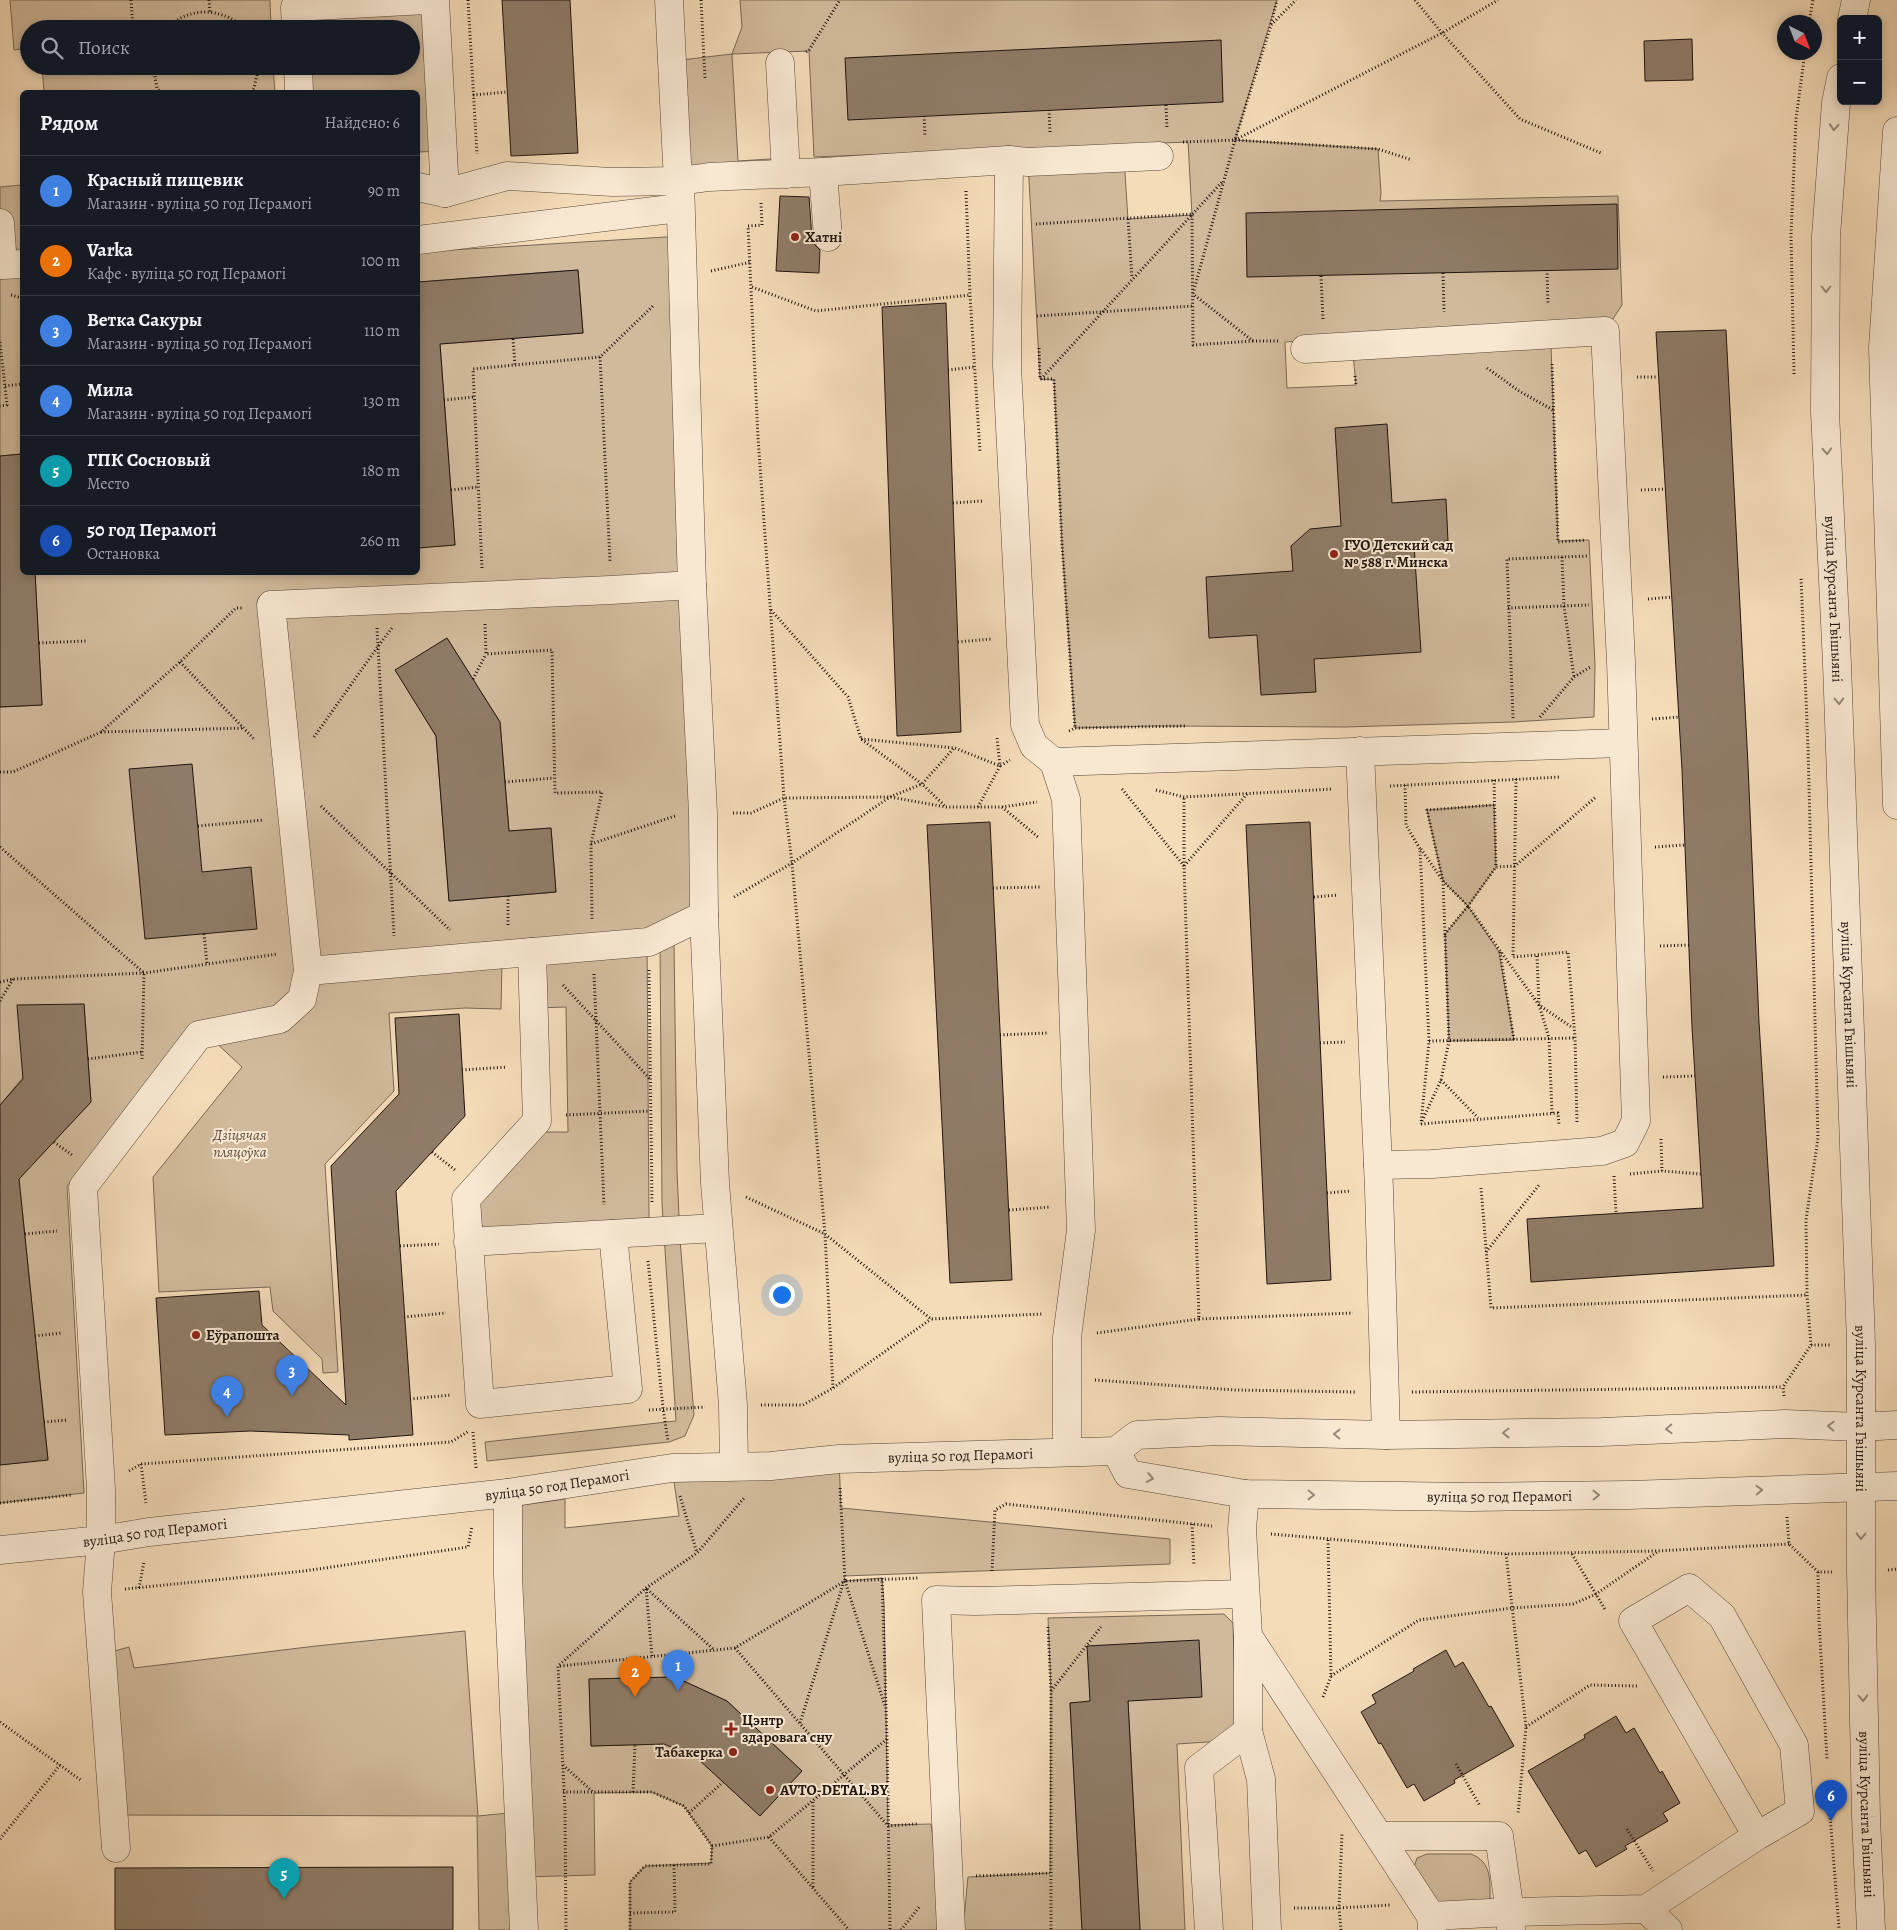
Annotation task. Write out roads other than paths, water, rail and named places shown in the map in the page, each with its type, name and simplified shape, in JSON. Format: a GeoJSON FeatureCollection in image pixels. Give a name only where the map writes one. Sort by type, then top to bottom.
{"type":"FeatureCollection","features":[{"type":"Feature","properties":{"kind":"street"},"geometry":{"type":"LineString","coordinates":[[296,20],[295,7],[426,0]]}},
{"type":"Feature","properties":{"kind":"street"},"geometry":{"type":"LineString","coordinates":[[435,0],[445,193]]}},
{"type":"Feature","properties":{"kind":"street"},"geometry":{"type":"LineString","coordinates":[[669,0],[680,194],[692,585],[703,813],[704,915],[717,1228],[733,1405],[734,1466]]}},
{"type":"Feature","properties":{"kind":"street"},"geometry":{"type":"LineString","coordinates":[[1853,15],[1856,0]]}},
{"type":"Feature","properties":{"kind":"street"},"geometry":{"type":"LineString","coordinates":[[780,63],[786,174]]}},
{"type":"Feature","properties":{"kind":"street"},"geometry":{"type":"LineString","coordinates":[[298,75],[299,90]]}},
{"type":"Feature","properties":{"kind":"street","name":"вуліца Курсанта Гвішыяні"},"geometry":{"type":"LineString","coordinates":[[1837,98],[1826,236],[1825,412],[1837,664],[1860,1324],[1859,1427],[1862,1487],[1863,1689],[1871,1930]]}},
{"type":"Feature","properties":{"kind":"street"},"geometry":{"type":"LineString","coordinates":[[1897,131],[1883,348],[1897,805]]}},
{"type":"Feature","properties":{"kind":"street"},"geometry":{"type":"LineString","coordinates":[[420,240],[680,194],[709,178],[1009,160],[1028,162],[1163,144]]}},
{"type":"Feature","properties":{"kind":"street"},"geometry":{"type":"LineString","coordinates":[[1009,160],[1007,366],[1026,726],[1044,754],[1066,799],[1080,1230],[1068,1337],[1067,1452]]}},
{"type":"Feature","properties":{"kind":"street"},"geometry":{"type":"LineString","coordinates":[[823,172],[828,237]]}},
{"type":"Feature","properties":{"kind":"street"},"geometry":{"type":"LineString","coordinates":[[420,187],[445,193],[507,176],[612,182],[680,194]]}},
{"type":"Feature","properties":{"kind":"street"},"geometry":{"type":"LineString","coordinates":[[0,223],[3,265],[20,264]]}},
{"type":"Feature","properties":{"kind":"street"},"geometry":{"type":"LineString","coordinates":[[1295,345],[1605,331],[1615,542],[1636,1121],[1625,1144],[1602,1151],[1432,1164],[1378,1166]]}},
{"type":"Feature","properties":{"kind":"street"},"geometry":{"type":"LineString","coordinates":[[116,1848],[98,1592],[101,1489],[83,1187],[199,1035],[280,1019],[302,999],[307,961],[271,605],[692,585]]}},
{"type":"Feature","properties":{"kind":"street"},"geometry":{"type":"LineString","coordinates":[[1044,754],[1360,751],[1622,742]]}},
{"type":"Feature","properties":{"kind":"street"},"geometry":{"type":"LineString","coordinates":[[1360,751],[1384,1311],[1386,1435]]}},
{"type":"Feature","properties":{"kind":"street"},"geometry":{"type":"LineString","coordinates":[[307,961],[395,964],[532,952],[593,957],[649,942],[704,915]]}},
{"type":"Feature","properties":{"kind":"street"},"geometry":{"type":"LineString","coordinates":[[532,952],[537,1122],[466,1199],[457,1243],[480,1404],[628,1389],[608,1224]]}},
{"type":"Feature","properties":{"kind":"street"},"geometry":{"type":"LineString","coordinates":[[457,1243],[608,1224],[717,1228]]}},
{"type":"Feature","properties":{"kind":"street"},"geometry":{"type":"LineString","coordinates":[[1116,1451],[1137,1435],[1219,1431],[1386,1435],[1602,1432],[1785,1424],[1859,1427],[1897,1425]]}},
{"type":"Feature","properties":{"kind":"street","name":"вуліца 50 год Перамогі"},"geometry":{"type":"LineString","coordinates":[[0,1550],[508,1493],[672,1468],[772,1466],[839,1459],[1116,1451],[1128,1474],[1245,1494],[1471,1497],[1897,1486]]}},
{"type":"Feature","properties":{"kind":"street"},"geometry":{"type":"LineString","coordinates":[[508,1493],[508,1576],[524,1930]]}},
{"type":"Feature","properties":{"kind":"street"},"geometry":{"type":"LineString","coordinates":[[1245,1494],[1242,1529],[1244,1594],[1248,1636],[1248,1731],[1261,1779],[1267,1930]]}},
{"type":"Feature","properties":{"kind":"street"},"geometry":{"type":"LineString","coordinates":[[1248,1636],[1379,1836],[1431,1923],[1511,1921],[1646,1909],[1757,1836],[1800,1811],[1794,1745],[1722,1616],[1689,1588],[1633,1621],[1757,1836]]}},
{"type":"Feature","properties":{"kind":"street"},"geometry":{"type":"LineString","coordinates":[[952,1930],[936,1600],[975,1601],[1244,1594]]}},
{"type":"Feature","properties":{"kind":"street"},"geometry":{"type":"LineString","coordinates":[[1209,1930],[1199,1768],[1248,1731]]}},
{"type":"Feature","properties":{"kind":"street"},"geometry":{"type":"LineString","coordinates":[[1379,1836],[1499,1836],[1511,1921]]}},
{"type":"Feature","properties":{"kind":"street"},"geometry":{"type":"LineString","coordinates":[[1646,1909],[1668,1930]]}},
{"type":"Feature","properties":{"kind":"place","name":"Хатні"},"geometry":{"type":"Point","coordinates":[795,237]}},
{"type":"Feature","properties":{"kind":"place","name":"ГУО Детский сад № 588 г. Минска"},"geometry":{"type":"Point","coordinates":[1334,554]}},
{"type":"Feature","properties":{"kind":"place","name":"Еўрапошта"},"geometry":{"type":"Point","coordinates":[196,1335]}},
{"type":"Feature","properties":{"kind":"place","name":"Ветка Сакуры"},"geometry":{"type":"Point","coordinates":[292,1396]}},
{"type":"Feature","properties":{"kind":"place","name":"Мила"},"geometry":{"type":"Point","coordinates":[227,1417]}},
{"type":"Feature","properties":{"kind":"place","name":"Красный пищевик"},"geometry":{"type":"Point","coordinates":[678,1691]}},
{"type":"Feature","properties":{"kind":"place","name":"Varka"},"geometry":{"type":"Point","coordinates":[635,1697]}},
{"type":"Feature","properties":{"kind":"place","name":"Цэнтр здаровага сну"},"geometry":{"type":"Point","coordinates":[731,1729]}},
{"type":"Feature","properties":{"kind":"place","name":"Табакерка"},"geometry":{"type":"Point","coordinates":[733,1752]}},
{"type":"Feature","properties":{"kind":"place","name":"AVTO-DETAL.BY"},"geometry":{"type":"Point","coordinates":[770,1790]}},
{"type":"Feature","properties":{"kind":"place","name":"50 год Перамогі"},"geometry":{"type":"Point","coordinates":[1831,1821]}},
{"type":"Feature","properties":{"kind":"place","name":"ГПК Сосновый"},"geometry":{"type":"Point","coordinates":[284,1899]}},
{"type":"Feature","properties":{"kind":"park label","name":"Дзіцячая пляцоўка"},"geometry":{"type":"Point","coordinates":[240,1144]}}]}
